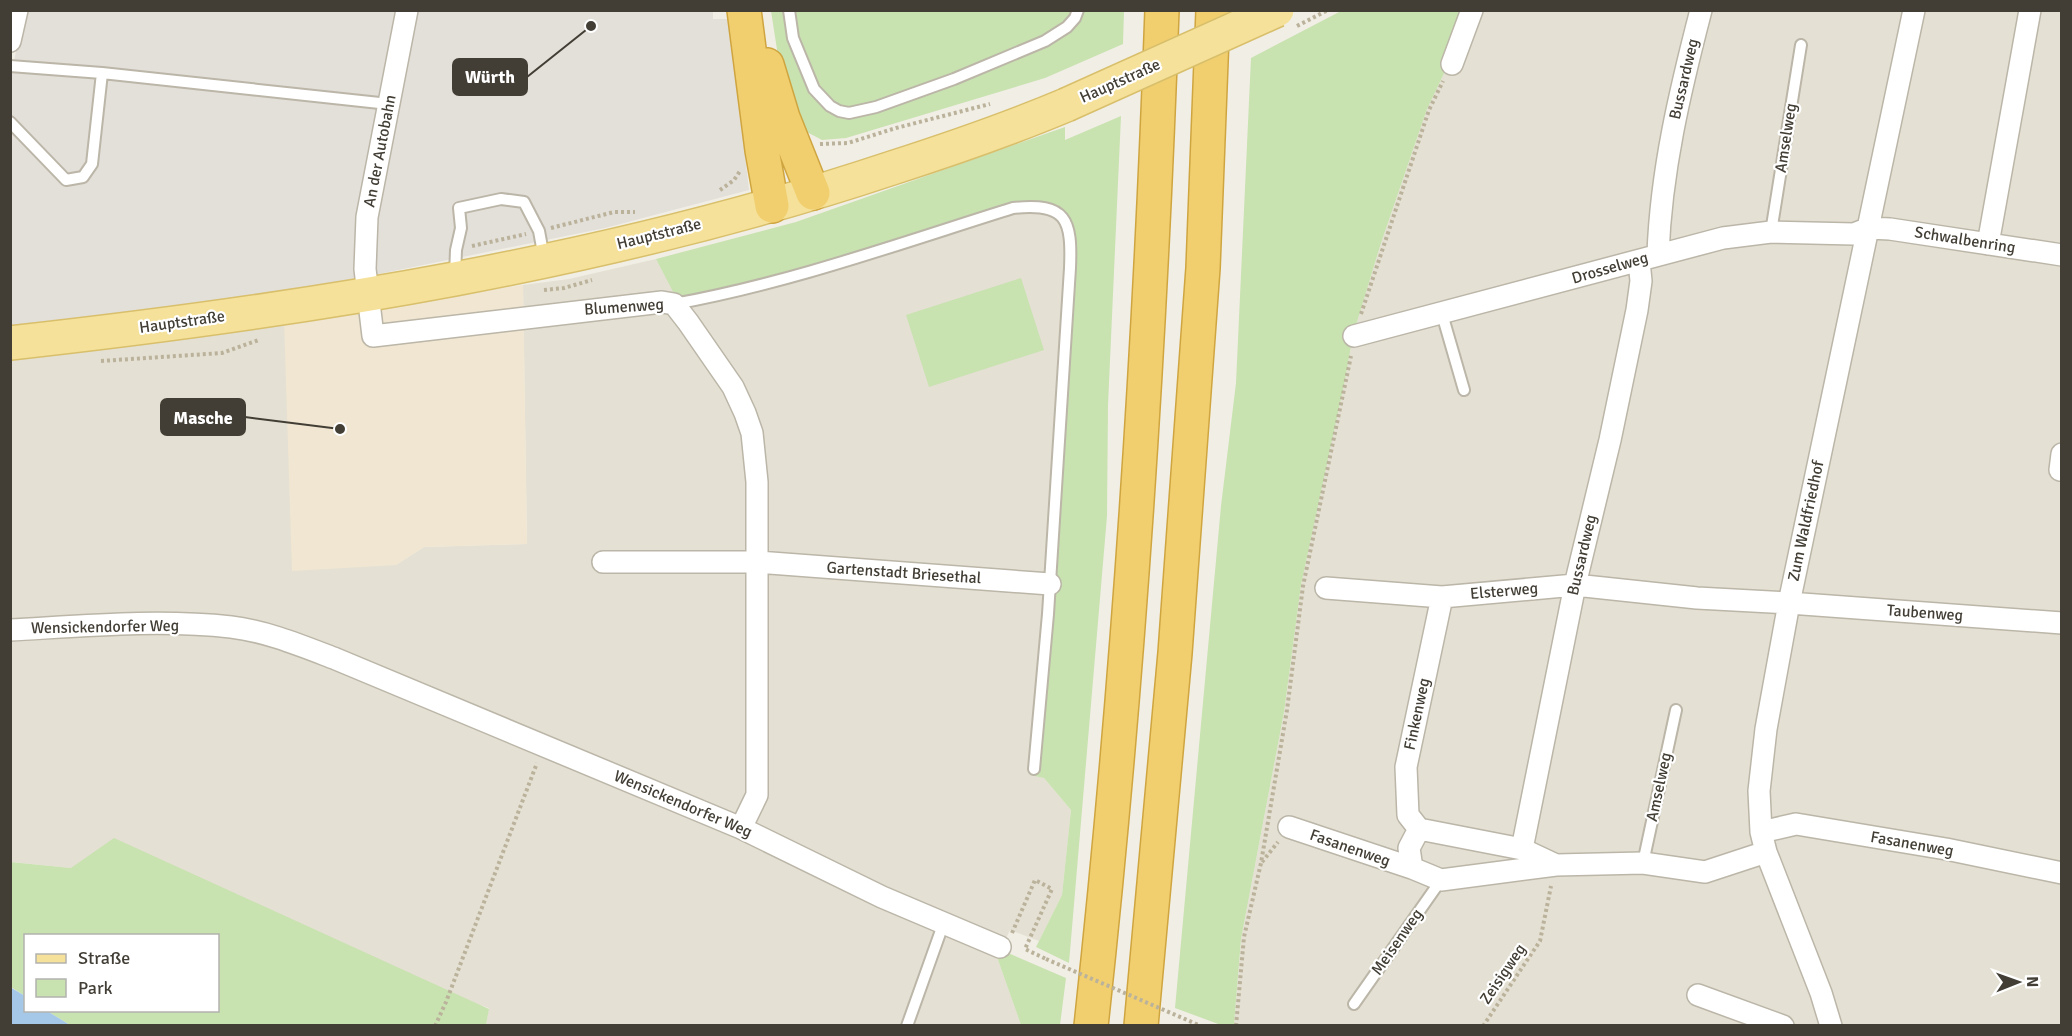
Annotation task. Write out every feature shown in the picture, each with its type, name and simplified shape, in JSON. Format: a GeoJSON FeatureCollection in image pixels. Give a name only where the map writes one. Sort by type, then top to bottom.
{"type":"FeatureCollection","features":[{"type":"Feature","properties":{"kind":"highway"},"geometry":{"type":"LineString","coordinates":[[744,10],[771,206]]}},
{"type":"Feature","properties":{"kind":"highway"},"geometry":{"type":"LineString","coordinates":[[759,10],[765,57],[774,92],[813,193]]}},
{"type":"Feature","properties":{"kind":"highway"},"geometry":{"type":"LineString","coordinates":[[1091,1026],[1121,719],[1141,443],[1162,10]]}},
{"type":"Feature","properties":{"kind":"highway"},"geometry":{"type":"LineString","coordinates":[[1141,1026],[1174,664],[1203,268],[1213,10]]}},
{"type":"Feature","properties":{"kind":"main road","name":"Hauptstraße"},"geometry":{"type":"LineString","coordinates":[[10,343],[154,327],[368,293],[540,238],[639,241],[771,206],[977,140],[1066,105],[1277,10]]}},
{"type":"Feature","properties":{"kind":"street"},"geometry":{"type":"LineString","coordinates":[[10,41],[16,10]]}},
{"type":"Feature","properties":{"kind":"street","name":"An der Autobahn"},"geometry":{"type":"LineString","coordinates":[[368,293],[365,269],[367,217],[407,10]]}},
{"type":"Feature","properties":{"kind":"street"},"geometry":{"type":"LineString","coordinates":[[1452,64],[1472,10]]}},
{"type":"Feature","properties":{"kind":"street","name":"Bussardweg"},"geometry":{"type":"LineString","coordinates":[[1522,849],[1575,585],[1610,441],[1641,281],[1649,257],[1662,196],[1681,88],[1701,10]]}},
{"type":"Feature","properties":{"kind":"street","name":"Zum Waldfriedhof"},"geometry":{"type":"LineString","coordinates":[[1831,1026],[1821,993],[1764,842],[1759,791],[1766,729],[1789,603],[1914,10]]}},
{"type":"Feature","properties":{"kind":"street"},"geometry":{"type":"LineString","coordinates":[[1988,244],[2030,10]]}},
{"type":"Feature","properties":{"kind":"street","name":"Drosselweg"},"geometry":{"type":"LineString","coordinates":[[1354,336],[1723,238],[1772,232],[1854,234],[1869,228]]}},
{"type":"Feature","properties":{"kind":"street","name":"Schwalbenring"},"geometry":{"type":"LineString","coordinates":[[1869,228],[1890,228],[2061,255]]}},
{"type":"Feature","properties":{"kind":"street","name":"Blumenweg"},"geometry":{"type":"LineString","coordinates":[[368,293],[374,336],[649,302],[674,304],[688,322],[733,387],[752,433],[757,482],[757,795],[741,828]]}},
{"type":"Feature","properties":{"kind":"street"},"geometry":{"type":"LineString","coordinates":[[603,562],[758,562]]}},
{"type":"Feature","properties":{"kind":"street","name":"Gartenstadt Briesethal"},"geometry":{"type":"LineString","coordinates":[[758,562],[1050,584]]}},
{"type":"Feature","properties":{"kind":"street","name":"Elsterweg"},"geometry":{"type":"LineString","coordinates":[[1326,588],[1442,597],[1575,585],[1697,598],[1789,603]]}},
{"type":"Feature","properties":{"kind":"street","name":"Finkenweg"},"geometry":{"type":"LineString","coordinates":[[1419,829],[1408,815],[1406,767],[1442,597]]}},
{"type":"Feature","properties":{"kind":"street","name":"Taubenweg"},"geometry":{"type":"LineString","coordinates":[[1789,603],[2061,623]]}},
{"type":"Feature","properties":{"kind":"street","name":"Wensickendorfer Weg"},"geometry":{"type":"LineString","coordinates":[[10,630],[141,623],[232,627],[290,642],[336,659],[741,828],[882,897],[1000,947]]}},
{"type":"Feature","properties":{"kind":"street","name":"Fasanenweg"},"geometry":{"type":"LineString","coordinates":[[1289,827],[1441,880],[1556,865],[1643,863],[1705,872],[1796,824],[1946,849],[2061,873]]}},
{"type":"Feature","properties":{"kind":"street","name":"Fasanenweg"},"geometry":{"type":"LineString","coordinates":[[1412,868],[1409,848],[1419,829],[1522,849],[1556,865]]}},
{"type":"Feature","properties":{"kind":"street"},"geometry":{"type":"LineString","coordinates":[[1698,995],[1783,1026]]}},
{"type":"Feature","properties":{"kind":"lane"},"geometry":{"type":"LineString","coordinates":[[789,10],[793,38],[814,89],[830,106],[849,113],[861,112],[954,79],[1045,41],[1067,27],[1075,18],[1078,10]]}},
{"type":"Feature","properties":{"kind":"lane","name":"Amselweg"},"geometry":{"type":"LineString","coordinates":[[1772,232],[1801,45]]}},
{"type":"Feature","properties":{"kind":"lane"},"geometry":{"type":"LineString","coordinates":[[10,66],[102,73],[389,104]]}},
{"type":"Feature","properties":{"kind":"lane"},"geometry":{"type":"LineString","coordinates":[[10,122],[66,180],[83,177],[92,164],[102,73]]}},
{"type":"Feature","properties":{"kind":"lane"},"geometry":{"type":"LineString","coordinates":[[455,264],[461,228],[459,208],[501,199],[524,202],[540,238]]}},
{"type":"Feature","properties":{"kind":"lane"},"geometry":{"type":"LineString","coordinates":[[674,304],[723,296],[790,278],[1013,208],[1048,208],[1067,223],[1071,243],[1050,584],[1034,769]]}},
{"type":"Feature","properties":{"kind":"lane"},"geometry":{"type":"LineString","coordinates":[[1442,314],[1464,390]]}},
{"type":"Feature","properties":{"kind":"lane","name":"Amselweg"},"geometry":{"type":"LineString","coordinates":[[1643,863],[1676,710]]}},
{"type":"Feature","properties":{"kind":"lane","name":"Meisenweg"},"geometry":{"type":"LineString","coordinates":[[1354,1004],[1441,880]]}},
{"type":"Feature","properties":{"kind":"lane"},"geometry":{"type":"LineString","coordinates":[[907,1026],[944,922]]}},
{"type":"Feature","properties":{"kind":"path"},"geometry":{"type":"LineString","coordinates":[[1311,20],[1328,10]]}},
{"type":"Feature","properties":{"kind":"path"},"geometry":{"type":"LineString","coordinates":[[1236,1026],[1244,937],[1261,863],[1287,710],[1304,586],[1347,381],[1354,336],[1429,110],[1452,64]]}},
{"type":"Feature","properties":{"kind":"path"},"geometry":{"type":"LineString","coordinates":[[814,141],[820,144],[848,143],[896,128],[1000,102]]}},
{"type":"Feature","properties":{"kind":"path"},"geometry":{"type":"LineString","coordinates":[[716,192],[734,180],[742,162]]}},
{"type":"Feature","properties":{"kind":"path"},"geometry":{"type":"LineString","coordinates":[[455,264],[614,212],[641,212]]}},
{"type":"Feature","properties":{"kind":"path"},"geometry":{"type":"LineString","coordinates":[[435,1026],[543,746]]}},
{"type":"Feature","properties":{"kind":"path"},"geometry":{"type":"LineString","coordinates":[[1261,863],[1289,827]]}},
{"type":"Feature","properties":{"kind":"path","name":"Zeisigweg"},"geometry":{"type":"LineString","coordinates":[[1483,1026],[1540,941],[1556,865]]}},
{"type":"Feature","properties":{"kind":"path"},"geometry":{"type":"LineString","coordinates":[[1000,947],[1006,949],[1035,880],[1052,889],[1025,949],[1201,1026]]}},
{"type":"Feature","properties":{"kind":"shaded area"},"geometry":{"type":"Polygon","coordinates":[[[713,10],[713,19],[729,19],[749,190],[605,228],[290,292],[11,326],[10,79],[25,11],[713,10]]]}},
{"type":"Feature","properties":{"kind":"shaded area"},"geometry":{"type":"Polygon","coordinates":[[[1468,11],[2061,11],[2061,1025],[1234,1026],[1241,939],[1284,712],[1301,585],[1353,335],[1381,243],[1427,109],[1449,63],[1468,11]]]}},
{"type":"Feature","properties":{"kind":"shaded area"},"geometry":{"type":"Polygon","coordinates":[[[1018,212],[1047,213],[1058,221],[1064,227],[1066,235],[1046,616],[1031,775],[1044,778],[1071,810],[1062,895],[1039,941],[1010,930],[997,957],[1021,1025],[486,1025],[489,1008],[71,868],[11,862],[10,355],[284,319],[396,565],[424,547],[527,544],[523,285],[569,279],[656,259],[682,307],[761,290],[1018,212]]]}},
{"type":"Feature","properties":{"kind":"shaded area"},"geometry":{"type":"Polygon","coordinates":[[[523,285],[527,544],[424,547],[396,565],[292,571],[284,319],[523,285]]]}},
{"type":"Feature","properties":{"kind":"green space"},"geometry":{"type":"Polygon","coordinates":[[[771,11],[1124,11],[1123,44],[1045,78],[846,138],[822,140],[805,131],[781,75],[771,11]]]}},
{"type":"Feature","properties":{"kind":"green space"},"geometry":{"type":"Polygon","coordinates":[[[1341,11],[1468,11],[1449,63],[1427,109],[1381,243],[1353,335],[1301,585],[1284,712],[1241,939],[1234,1025],[1221,1025],[1175,1008],[1221,506],[1236,383],[1251,58],[1341,11]]]}},
{"type":"Feature","properties":{"kind":"green space"},"geometry":{"type":"Polygon","coordinates":[[[1121,116],[1108,405],[1107,516],[1069,963],[1036,947],[1062,895],[1071,810],[1044,778],[1030,775],[1046,616],[1066,268],[1064,227],[1054,218],[1043,213],[1018,212],[761,290],[681,307],[656,259],[796,222],[1065,127],[1065,140],[1121,116]]]}},
{"type":"Feature","properties":{"kind":"green space"},"geometry":{"type":"Polygon","coordinates":[[[1021,278],[1044,350],[929,387],[906,315],[1021,278]]]}},
{"type":"Feature","properties":{"kind":"green space"},"geometry":{"type":"Polygon","coordinates":[[[114,838],[489,1009],[486,1025],[70,1025],[49,1012],[219,1012],[219,934],[24,934],[24,995],[11,987],[10,862],[71,868],[114,838]]]}},
{"type":"Feature","properties":{"kind":"green space"},"geometry":{"type":"Polygon","coordinates":[[[1001,950],[1066,978],[1060,1025],[1021,1025],[997,957],[1001,950]]]}},
{"type":"Feature","properties":{"kind":"water"},"geometry":{"type":"Polygon","coordinates":[[[10,987],[24,995],[24,1012],[49,1012],[70,1025],[11,1025],[10,987]]]}},
{"type":"Feature","properties":{"kind":"place","name":"Würth"},"geometry":{"type":"Point","coordinates":[591,26]}},
{"type":"Feature","properties":{"kind":"place","name":"Masche"},"geometry":{"type":"Point","coordinates":[340,429]}}]}
